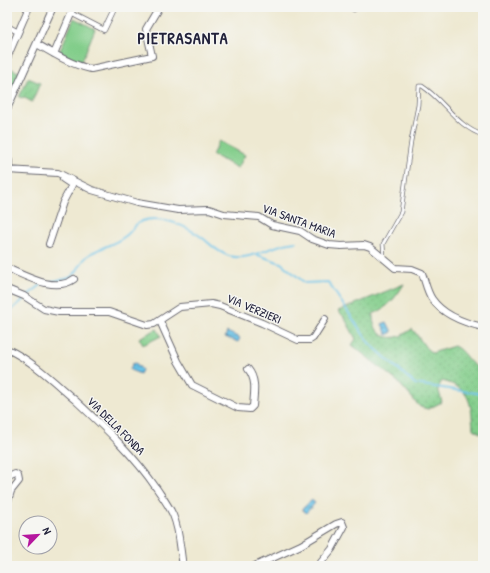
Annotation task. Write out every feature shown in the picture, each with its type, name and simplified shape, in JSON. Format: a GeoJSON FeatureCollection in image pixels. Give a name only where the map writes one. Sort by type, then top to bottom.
{"type":"FeatureCollection","features":[{"type":"Feature","properties":{"kind":"street"},"geometry":{"type":"LineString","coordinates":[[7,58],[29,7]]}},
{"type":"Feature","properties":{"kind":"street"},"geometry":{"type":"LineString","coordinates":[[7,109],[53,7]]}},
{"type":"Feature","properties":{"kind":"street"},"geometry":{"type":"LineString","coordinates":[[54,54],[72,10],[104,30],[115,7]]}},
{"type":"Feature","properties":{"kind":"street"},"geometry":{"type":"LineString","coordinates":[[37,44],[83,68],[91,69],[152,56],[146,29],[159,7]]}},
{"type":"Feature","properties":{"kind":"street"},"geometry":{"type":"LineString","coordinates":[[7,26],[18,32]]}},
{"type":"Feature","properties":{"kind":"street"},"geometry":{"type":"LineString","coordinates":[[7,158],[9,161],[8,170]]}},
{"type":"Feature","properties":{"kind":"street","name":"VIA SANTA MARIA"},"geometry":{"type":"LineString","coordinates":[[8,170],[58,173],[92,190],[137,203],[178,210],[209,210],[224,214],[250,215],[259,217],[272,225],[300,231],[312,239],[329,245],[364,245],[370,247],[395,268],[422,273],[432,299],[446,312],[469,324],[483,327]]}},
{"type":"Feature","properties":{"kind":"street"},"geometry":{"type":"LineString","coordinates":[[49,244],[63,202],[72,185],[58,173]]}},
{"type":"Feature","properties":{"kind":"street"},"geometry":{"type":"LineString","coordinates":[[7,268],[51,284],[69,282],[74,279]]}},
{"type":"Feature","properties":{"kind":"street","name":"VIA VERZIERI"},"geometry":{"type":"LineString","coordinates":[[7,289],[24,296],[44,309],[59,312],[109,312],[147,325],[154,324],[180,307],[211,304],[248,317],[298,340],[310,340],[326,319]]}},
{"type":"Feature","properties":{"kind":"street"},"geometry":{"type":"LineString","coordinates":[[160,320],[185,376],[192,385],[199,390],[238,408],[250,409],[253,406],[255,384],[252,373],[248,369]]}},
{"type":"Feature","properties":{"kind":"street","name":"VIA DELLA FONDA"},"geometry":{"type":"LineString","coordinates":[[7,349],[18,354],[48,376],[113,435],[131,454],[150,478],[173,515],[177,527],[182,566]]}},
{"type":"Feature","properties":{"kind":"street"},"geometry":{"type":"LineString","coordinates":[[7,478],[16,474],[19,481],[11,491],[7,504]]}},
{"type":"Feature","properties":{"kind":"street"},"geometry":{"type":"LineString","coordinates":[[254,566],[262,561],[290,551],[342,522],[344,527],[338,539],[318,566]]}},
{"type":"Feature","properties":{"kind":"lane"},"geometry":{"type":"LineString","coordinates":[[348,7],[354,10]]}},
{"type":"Feature","properties":{"kind":"lane"},"geometry":{"type":"LineString","coordinates":[[385,261],[382,251],[383,244],[403,206],[411,141],[418,105],[419,86],[431,91],[467,128],[483,135]]}},
{"type":"Feature","properties":{"kind":"green space"},"geometry":{"type":"Polygon","coordinates":[[[74,18],[95,29],[81,63],[59,53],[74,18]]]}},
{"type":"Feature","properties":{"kind":"green space"},"geometry":{"type":"Polygon","coordinates":[[[7,67],[21,73],[15,87],[7,83],[7,67]]]}},
{"type":"Feature","properties":{"kind":"green space"},"geometry":{"type":"Polygon","coordinates":[[[28,78],[40,83],[32,102],[23,97],[19,97],[28,78]]]}},
{"type":"Feature","properties":{"kind":"green space"},"geometry":{"type":"Polygon","coordinates":[[[219,141],[245,155],[238,168],[212,155],[219,141]]]}},
{"type":"Feature","properties":{"kind":"green space"},"geometry":{"type":"Polygon","coordinates":[[[404,284],[391,302],[383,309],[373,314],[376,328],[386,337],[401,336],[412,329],[426,348],[432,353],[454,346],[458,348],[477,367],[483,363],[483,435],[473,429],[468,398],[459,388],[442,381],[438,388],[442,402],[428,409],[420,407],[398,382],[352,345],[356,339],[344,317],[338,311],[404,284]]]}},
{"type":"Feature","properties":{"kind":"green space"},"geometry":{"type":"Polygon","coordinates":[[[157,329],[161,336],[143,345],[139,338],[157,329]]]}},
{"type":"Feature","properties":{"kind":"water"},"geometry":{"type":"Polygon","coordinates":[[[387,322],[392,332],[387,335],[382,324],[387,322]]]}},
{"type":"Feature","properties":{"kind":"water"},"geometry":{"type":"Polygon","coordinates":[[[227,332],[240,338],[238,342],[225,337],[227,332]]]}},
{"type":"Feature","properties":{"kind":"water"},"geometry":{"type":"Polygon","coordinates":[[[136,363],[142,370],[140,374],[130,370],[132,364],[136,363]]]}},
{"type":"Feature","properties":{"kind":"water"},"geometry":{"type":"Polygon","coordinates":[[[312,500],[315,503],[306,513],[302,509],[312,500]]]}},
{"type":"Feature","properties":{"kind":"waterway"},"geometry":{"type":"LineString","coordinates":[[52,281],[63,280],[70,277],[89,255],[120,240],[139,222],[150,219],[166,220],[183,226],[198,234],[218,251],[229,256],[246,256],[279,245],[296,242]]}},
{"type":"Feature","properties":{"kind":"waterway"},"geometry":{"type":"LineString","coordinates":[[255,254],[281,263],[305,283],[328,282],[369,343],[415,384],[483,394]]}},
{"type":"Feature","properties":{"kind":"waterway"},"geometry":{"type":"LineString","coordinates":[[28,295],[41,285]]}},
{"type":"Feature","properties":{"kind":"waterway"},"geometry":{"type":"LineString","coordinates":[[7,314],[24,299]]}},
{"type":"Feature","properties":{"kind":"district","name":"PIETRASANTA"},"geometry":{"type":"Point","coordinates":[183,38]}}]}
